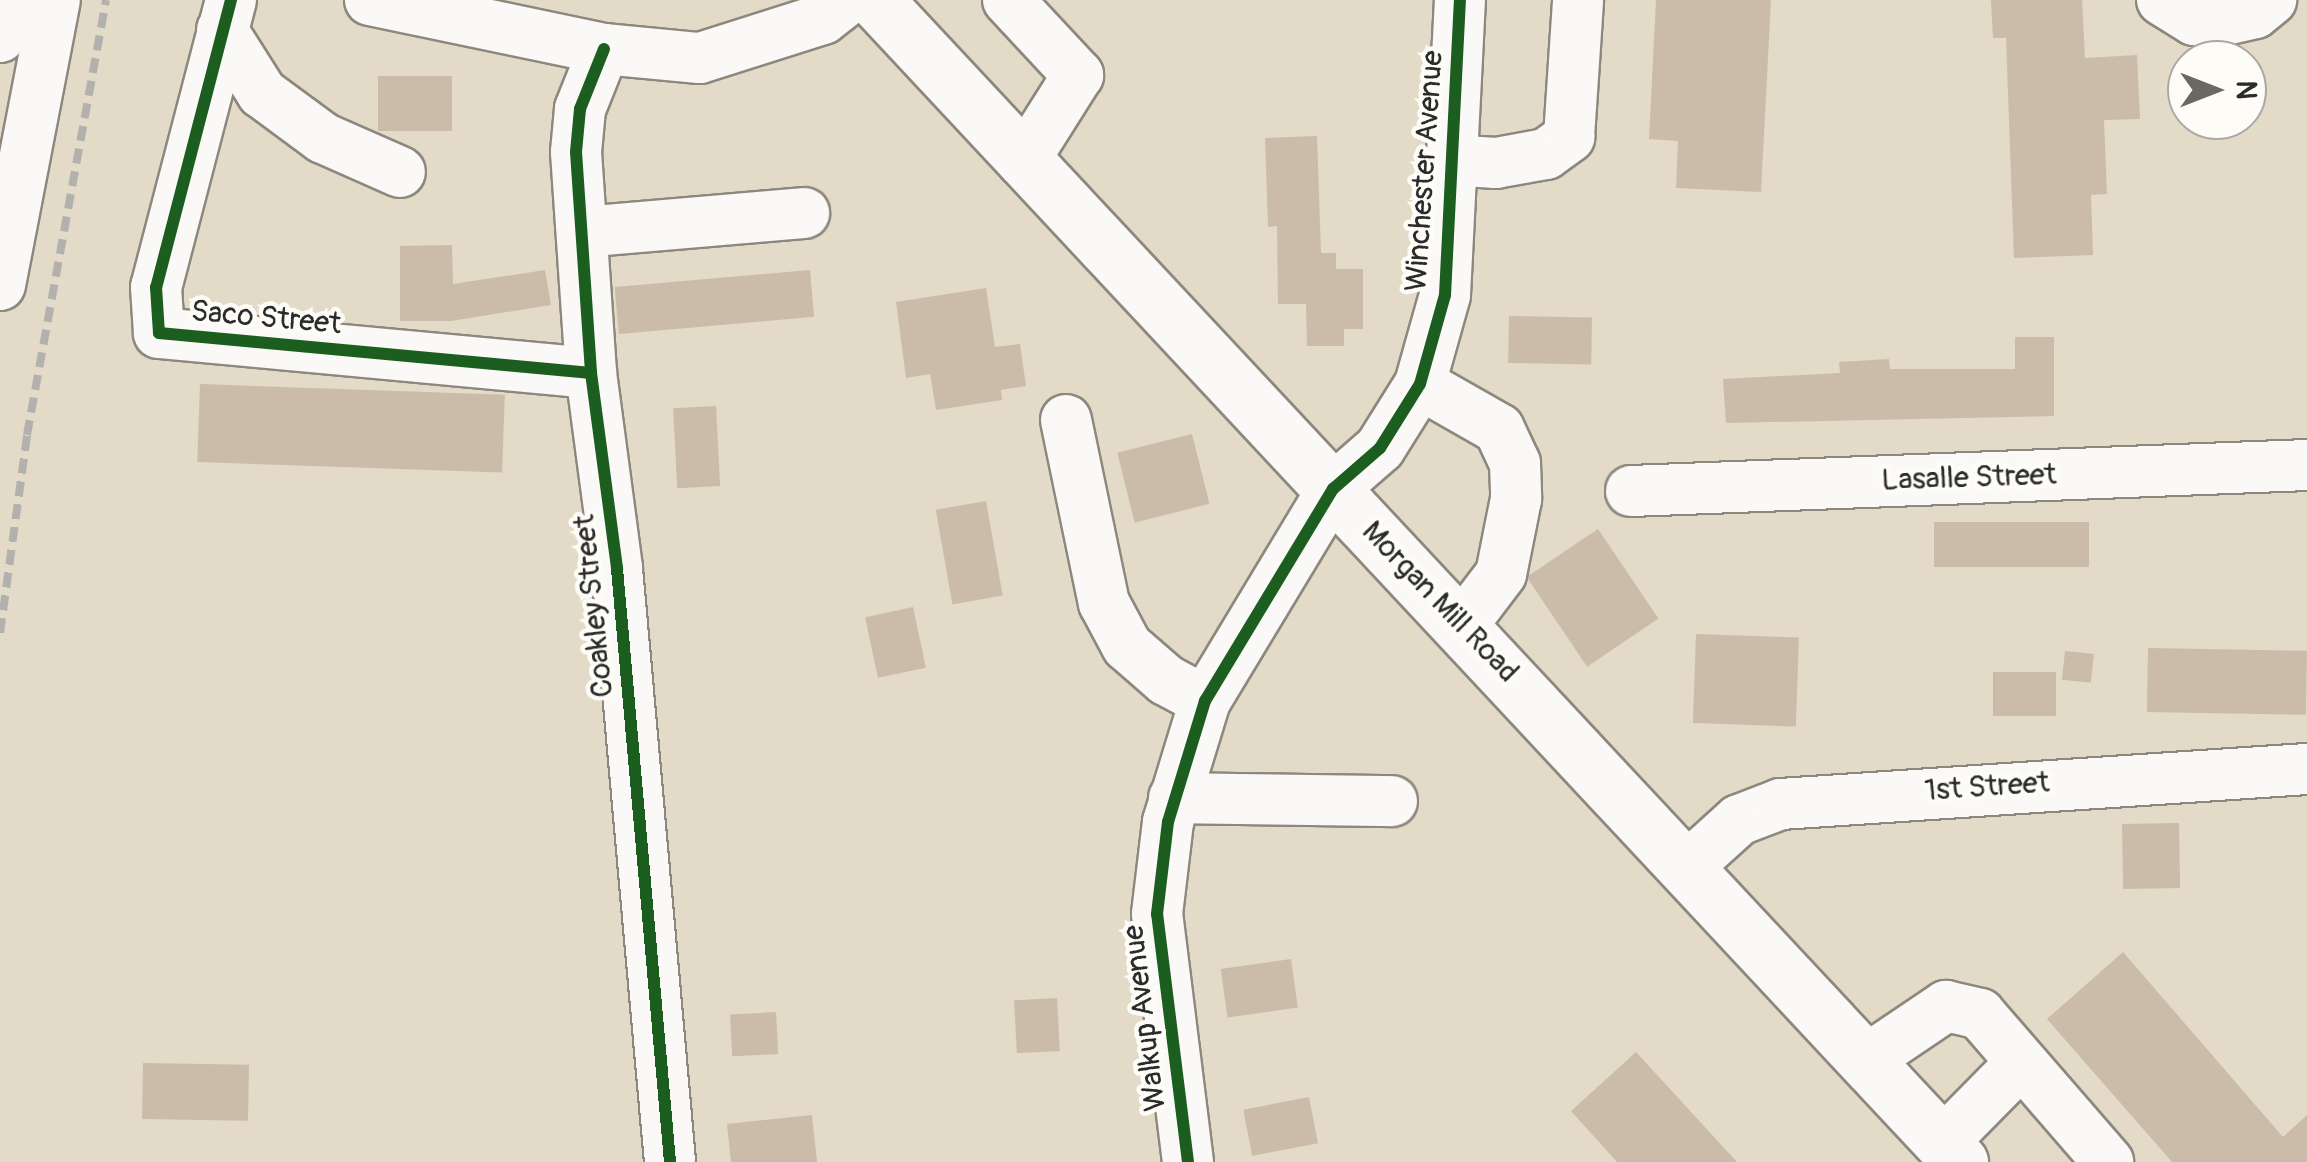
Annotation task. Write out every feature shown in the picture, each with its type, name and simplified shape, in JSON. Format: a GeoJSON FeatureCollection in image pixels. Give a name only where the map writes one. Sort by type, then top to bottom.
{"type":"FeatureCollection","features":[{"type":"Feature","properties":{"kind":"main road","name":"Morgan Mill Road"},"geometry":{"type":"LineString","coordinates":[[876,0],[1023,162],[1463,624],[1951,1152]]}},
{"type":"Feature","properties":{"kind":"street"},"geometry":{"type":"LineString","coordinates":[[0,37],[6,0]]}},
{"type":"Feature","properties":{"kind":"street"},"geometry":{"type":"LineString","coordinates":[[0,285],[9,183],[54,0]]}},
{"type":"Feature","properties":{"kind":"street"},"geometry":{"type":"LineString","coordinates":[[370,0],[604,49],[700,58],[823,20],[847,0]]}},
{"type":"Feature","properties":{"kind":"street"},"geometry":{"type":"LineString","coordinates":[[1008,0],[1078,75],[1023,162]]}},
{"type":"Feature","properties":{"kind":"street","name":"Winchester Avenue"},"geometry":{"type":"LineString","coordinates":[[1333,490],[1380,448],[1420,384],[1445,295],[1460,0]]}},
{"type":"Feature","properties":{"kind":"street"},"geometry":{"type":"LineString","coordinates":[[1449,160],[1496,163],[1546,154],[1569,136],[1578,0]]}},
{"type":"Feature","properties":{"kind":"street"},"geometry":{"type":"LineString","coordinates":[[2162,0],[2194,20],[2221,21],[2255,14],[2271,0]]}},
{"type":"Feature","properties":{"kind":"street"},"geometry":{"type":"LineString","coordinates":[[226,15],[262,93],[324,138],[400,172]]}},
{"type":"Feature","properties":{"kind":"street","name":"Saco Street"},"geometry":{"type":"LineString","coordinates":[[226,15],[156,287],[158,333],[591,373]]}},
{"type":"Feature","properties":{"kind":"street","name":"Coakley Street"},"geometry":{"type":"LineString","coordinates":[[604,49],[580,109],[582,232],[591,373],[617,569],[670,1162]]}},
{"type":"Feature","properties":{"kind":"street"},"geometry":{"type":"LineString","coordinates":[[582,232],[804,213]]}},
{"type":"Feature","properties":{"kind":"street"},"geometry":{"type":"LineString","coordinates":[[1420,384],[1499,430],[1515,463],[1516,499],[1501,574],[1463,624]]}},
{"type":"Feature","properties":{"kind":"street"},"geometry":{"type":"LineString","coordinates":[[1066,420],[1104,603],[1127,646],[1205,701]]}},
{"type":"Feature","properties":{"kind":"street","name":"Lasalle Street"},"geometry":{"type":"LineString","coordinates":[[1630,491],[2307,465]]}},
{"type":"Feature","properties":{"kind":"street","name":"Walkup Avenue"},"geometry":{"type":"LineString","coordinates":[[1188,1162],[1157,914],[1174,798],[1205,701],[1333,490]]}},
{"type":"Feature","properties":{"kind":"street","name":"1st Street"},"geometry":{"type":"LineString","coordinates":[[1687,867],[1739,820],[1782,804],[2018,783],[2307,769]]}},
{"type":"Feature","properties":{"kind":"street"},"geometry":{"type":"LineString","coordinates":[[1174,798],[1392,802]]}},
{"type":"Feature","properties":{"kind":"street"},"geometry":{"type":"LineString","coordinates":[[1866,1060],[1946,1006],[1980,1014],[2108,1162]]}},
{"type":"Feature","properties":{"kind":"street"},"geometry":{"type":"LineString","coordinates":[[1951,1152],[2020,1064]]}},
{"type":"Feature","properties":{"kind":"building"},"geometry":{"type":"Polygon","coordinates":[[[1656,0],[1771,0],[1761,192],[1676,188],[1678,141],[1649,139],[1656,0]]]}},
{"type":"Feature","properties":{"kind":"building"},"geometry":{"type":"Polygon","coordinates":[[[1991,0],[2082,0],[2085,58],[2137,55],[2140,119],[2104,120],[2107,194],[2091,195],[2093,255],[2014,258],[2006,38],[1993,38],[1991,0]]]}},
{"type":"Feature","properties":{"kind":"building"},"geometry":{"type":"Polygon","coordinates":[[[378,76],[452,76],[452,131],[378,131],[378,76]]]}},
{"type":"Feature","properties":{"kind":"building"},"geometry":{"type":"Polygon","coordinates":[[[1317,136],[1321,253],[1336,253],[1336,269],[1363,269],[1363,329],[1344,329],[1344,346],[1307,346],[1306,304],[1278,304],[1277,226],[1268,227],[1265,138],[1317,136]]]}},
{"type":"Feature","properties":{"kind":"building"},"geometry":{"type":"Polygon","coordinates":[[[452,245],[453,284],[545,270],[551,305],[451,321],[400,321],[400,246],[452,245]]]}},
{"type":"Feature","properties":{"kind":"building"},"geometry":{"type":"Polygon","coordinates":[[[810,270],[814,317],[619,334],[615,287],[810,270]]]}},
{"type":"Feature","properties":{"kind":"building"},"geometry":{"type":"Polygon","coordinates":[[[986,288],[995,347],[1020,344],[1026,386],[1001,390],[1002,400],[936,410],[930,374],[906,378],[896,302],[986,288]]]}},
{"type":"Feature","properties":{"kind":"building"},"geometry":{"type":"Polygon","coordinates":[[[1509,316],[1592,317],[1591,364],[1508,363],[1509,316]]]}},
{"type":"Feature","properties":{"kind":"building"},"geometry":{"type":"Polygon","coordinates":[[[2015,337],[2054,337],[2054,416],[1726,423],[1723,379],[1840,373],[1839,362],[1889,359],[1890,369],[2015,369],[2015,337]]]}},
{"type":"Feature","properties":{"kind":"building"},"geometry":{"type":"Polygon","coordinates":[[[200,384],[505,395],[502,473],[197,462],[200,384]]]}},
{"type":"Feature","properties":{"kind":"building"},"geometry":{"type":"Polygon","coordinates":[[[716,406],[720,486],[677,488],[673,408],[716,406]]]}},
{"type":"Feature","properties":{"kind":"building"},"geometry":{"type":"Polygon","coordinates":[[[1192,434],[1209,504],[1135,522],[1117,453],[1192,434]]]}},
{"type":"Feature","properties":{"kind":"building"},"geometry":{"type":"Polygon","coordinates":[[[986,501],[1003,596],[952,604],[936,510],[986,501]]]}},
{"type":"Feature","properties":{"kind":"building"},"geometry":{"type":"Polygon","coordinates":[[[1934,522],[2089,522],[2089,567],[1934,567],[1934,522]]]}},
{"type":"Feature","properties":{"kind":"building"},"geometry":{"type":"Polygon","coordinates":[[[1598,529],[1658,619],[1587,667],[1527,577],[1598,529]]]}},
{"type":"Feature","properties":{"kind":"building"},"geometry":{"type":"Polygon","coordinates":[[[913,607],[926,668],[878,678],[865,617],[913,607]]]}},
{"type":"Feature","properties":{"kind":"building"},"geometry":{"type":"Polygon","coordinates":[[[1696,634],[1799,638],[1796,727],[1693,723],[1696,634]]]}},
{"type":"Feature","properties":{"kind":"building"},"geometry":{"type":"Polygon","coordinates":[[[2148,648],[2307,651],[2306,715],[2147,712],[2148,648]]]}},
{"type":"Feature","properties":{"kind":"building"},"geometry":{"type":"Polygon","coordinates":[[[2065,651],[2094,654],[2091,683],[2062,680],[2065,651]]]}},
{"type":"Feature","properties":{"kind":"building"},"geometry":{"type":"Polygon","coordinates":[[[1993,672],[2056,672],[2056,716],[1993,716],[1993,672]]]}},
{"type":"Feature","properties":{"kind":"building"},"geometry":{"type":"Polygon","coordinates":[[[2179,823],[2180,888],[2123,889],[2122,824],[2179,823]]]}},
{"type":"Feature","properties":{"kind":"building"},"geometry":{"type":"Polygon","coordinates":[[[2123,952],[2283,1137],[2307,1115],[2307,1162],[2172,1162],[2047,1019],[2123,952]]]}},
{"type":"Feature","properties":{"kind":"building"},"geometry":{"type":"Polygon","coordinates":[[[1291,959],[1298,1008],[1228,1017],[1221,969],[1291,959]]]}},
{"type":"Feature","properties":{"kind":"building"},"geometry":{"type":"Polygon","coordinates":[[[1057,998],[1060,1051],[1017,1053],[1014,1000],[1057,998]]]}},
{"type":"Feature","properties":{"kind":"building"},"geometry":{"type":"Polygon","coordinates":[[[776,1012],[778,1054],[732,1056],[730,1014],[776,1012]]]}},
{"type":"Feature","properties":{"kind":"building"},"geometry":{"type":"Polygon","coordinates":[[[1636,1052],[1737,1162],[1617,1162],[1571,1111],[1636,1052]]]}},
{"type":"Feature","properties":{"kind":"building"},"geometry":{"type":"Polygon","coordinates":[[[143,1063],[249,1065],[248,1121],[142,1119],[143,1063]]]}},
{"type":"Feature","properties":{"kind":"building"},"geometry":{"type":"Polygon","coordinates":[[[1309,1097],[1318,1143],[1252,1156],[1243,1110],[1309,1097]]]}},
{"type":"Feature","properties":{"kind":"building"},"geometry":{"type":"Polygon","coordinates":[[[812,1115],[817,1162],[731,1162],[727,1124],[812,1115]]]}},
{"type":"Feature","properties":{"kind":"railway"},"geometry":{"type":"LineString","coordinates":[[0,633],[27,435],[106,0]]}},
{"type":"Feature","properties":{"kind":"cycle path"},"geometry":{"type":"LineString","coordinates":[[231,0],[156,287],[159,333],[591,373]]}},
{"type":"Feature","properties":{"kind":"cycle path"},"geometry":{"type":"LineString","coordinates":[[1188,1162],[1157,914],[1168,822],[1205,701],[1333,489],[1380,448],[1420,384],[1445,295],[1460,0]]}},
{"type":"Feature","properties":{"kind":"cycle path"},"geometry":{"type":"LineString","coordinates":[[604,49],[580,109],[576,152],[591,373],[617,569],[670,1162]]}}]}
